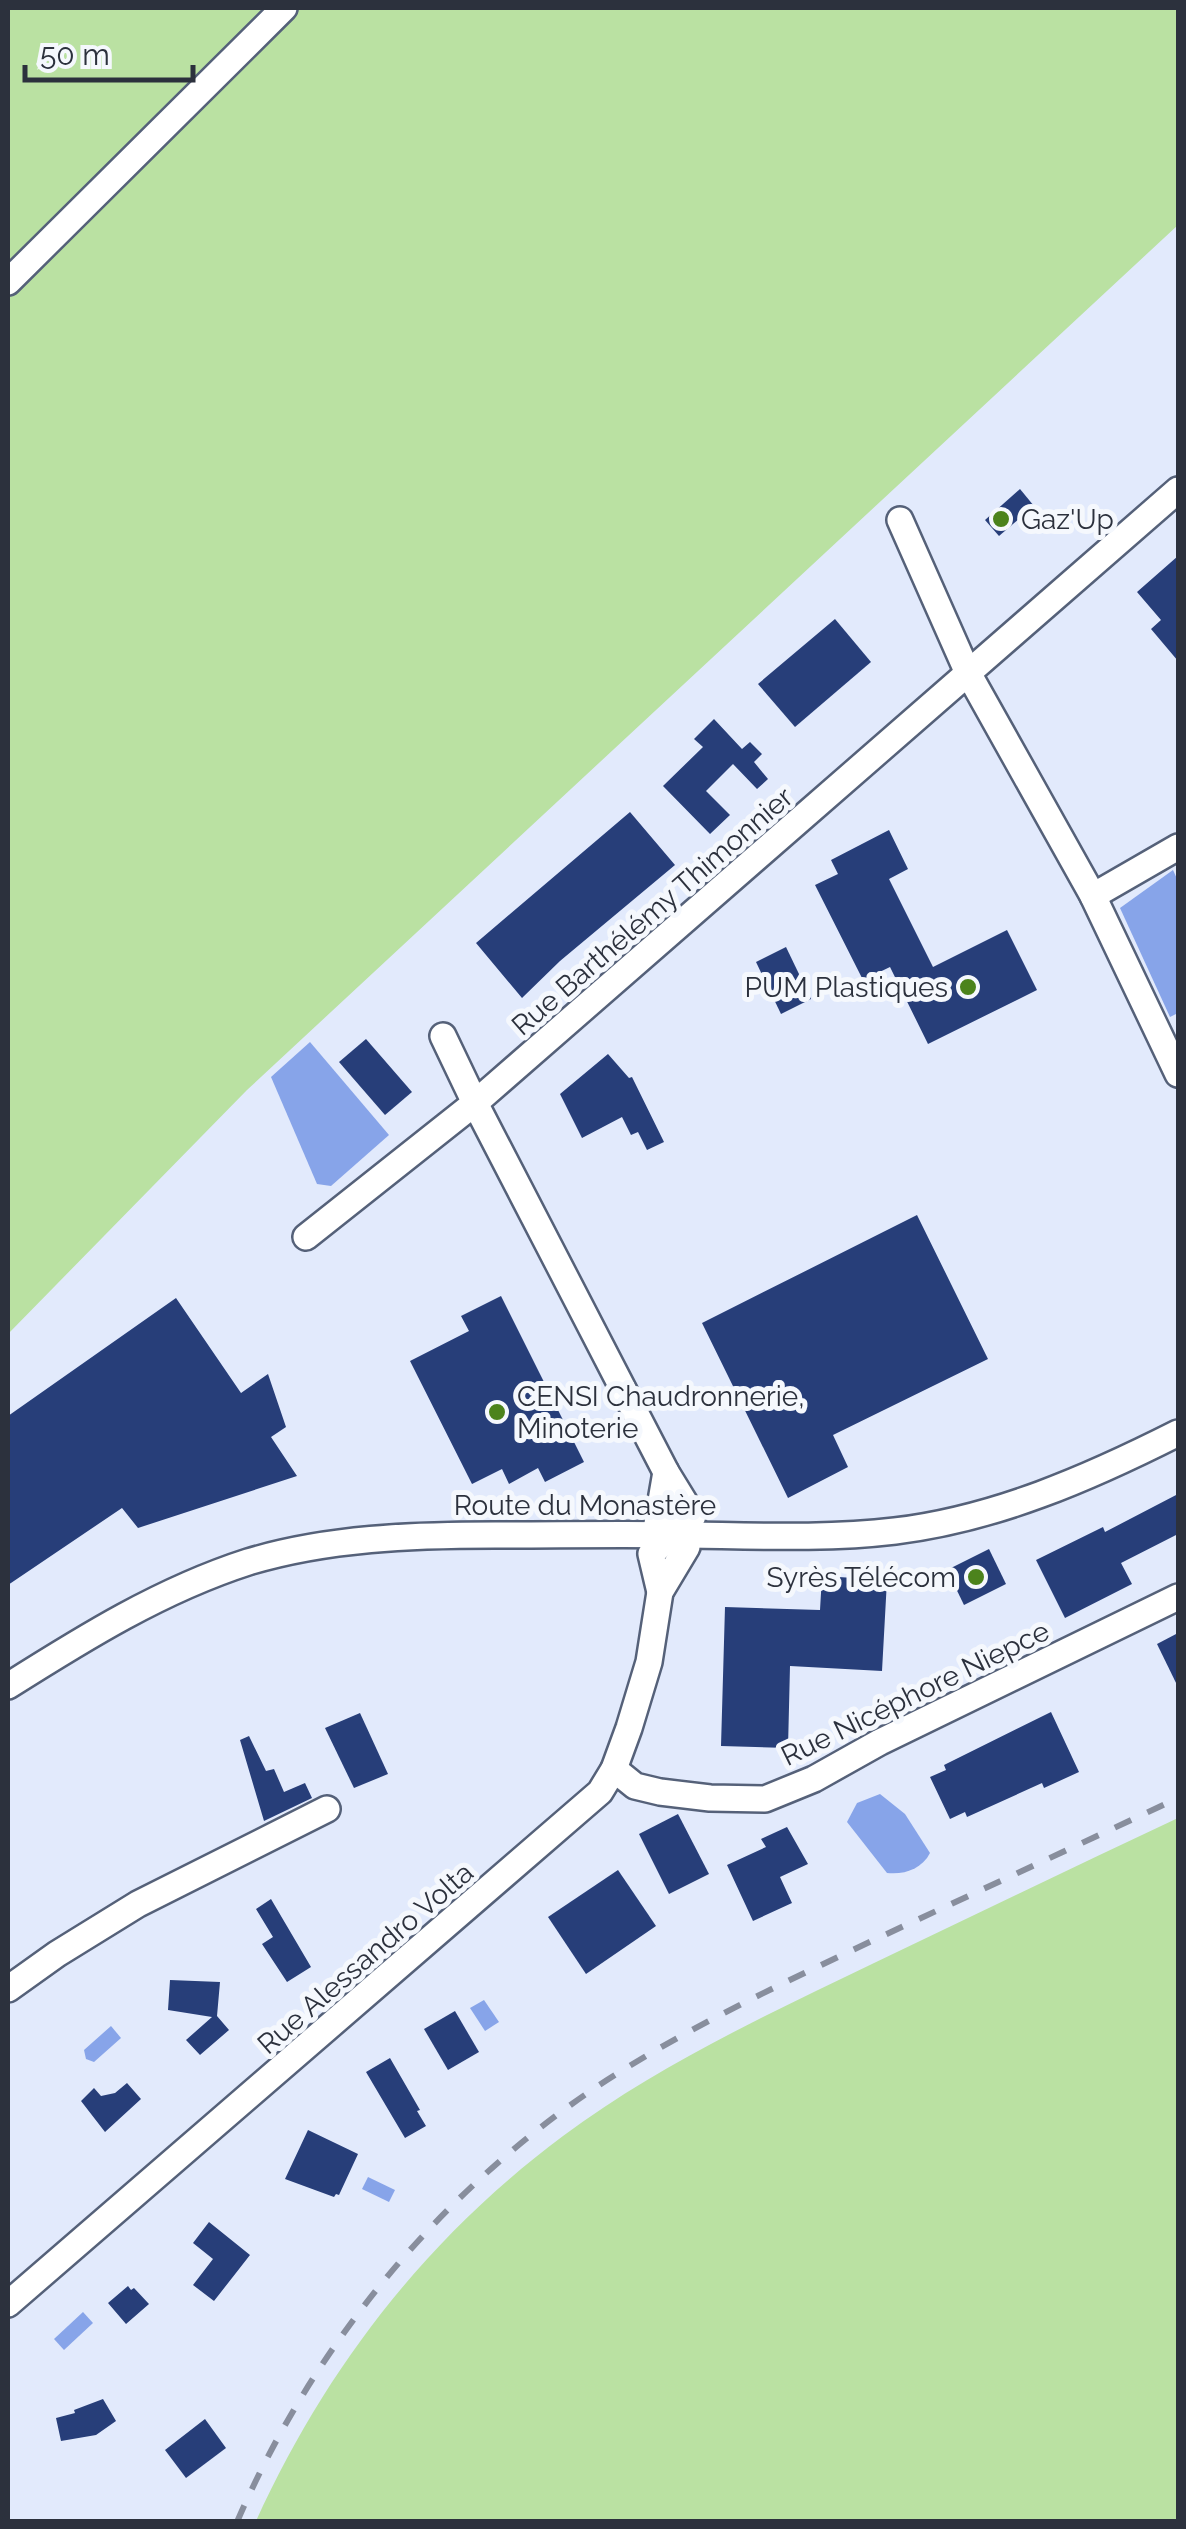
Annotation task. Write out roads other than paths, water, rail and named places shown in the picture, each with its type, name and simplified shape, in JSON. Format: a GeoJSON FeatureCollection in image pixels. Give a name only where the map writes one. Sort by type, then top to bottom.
{"type":"FeatureCollection","features":[{"type":"Feature","properties":{"kind":"street"},"geometry":{"type":"LineString","coordinates":[[8,282],[284,8]]}},
{"type":"Feature","properties":{"kind":"street","name":"Rue Barthélémy Thimonnier"},"geometry":{"type":"LineString","coordinates":[[306,1236],[475,1103],[1178,490]]}},
{"type":"Feature","properties":{"kind":"street"},"geometry":{"type":"LineString","coordinates":[[900,520],[968,671],[1093,896],[1178,1074]]}},
{"type":"Feature","properties":{"kind":"street"},"geometry":{"type":"LineString","coordinates":[[1093,896],[1178,847]]}},
{"type":"Feature","properties":{"kind":"street"},"geometry":{"type":"LineString","coordinates":[[443,1036],[666,1472],[657,1524],[668,1535]]}},
{"type":"Feature","properties":{"kind":"street","name":"Route du Monastère"},"geometry":{"type":"LineString","coordinates":[[8,1686],[114,1620],[173,1590],[250,1562],[328,1545],[381,1538],[786,1537],[895,1531],[972,1516],[1046,1494],[1178,1433]]}},
{"type":"Feature","properties":{"kind":"street","name":"Rue Alessandro Volta"},"geometry":{"type":"LineString","coordinates":[[8,2304],[600,1792],[614,1769],[649,1662],[660,1592],[687,1548],[668,1535]]}},
{"type":"Feature","properties":{"kind":"street","name":"Rue Nicéphore Niepce"},"geometry":{"type":"LineString","coordinates":[[614,1769],[635,1786],[660,1792],[765,1799],[814,1779],[880,1742],[1178,1597]]}},
{"type":"Feature","properties":{"kind":"street"},"geometry":{"type":"LineString","coordinates":[[8,1990],[56,1954],[138,1904],[327,1809]]}},
{"type":"Feature","properties":{"kind":"water"},"geometry":{"type":"Polygon","coordinates":[[[1173,870],[1178,881],[1178,1013],[1170,1017],[1120,908],[1173,870]]]}},
{"type":"Feature","properties":{"kind":"water"},"geometry":{"type":"Polygon","coordinates":[[[310,1042],[389,1135],[331,1186],[317,1184],[271,1077],[310,1042]]]}},
{"type":"Feature","properties":{"kind":"water"},"geometry":{"type":"Polygon","coordinates":[[[880,1794],[905,1814],[930,1853],[912,1870],[887,1873],[847,1822],[857,1803],[880,1794]]]}},
{"type":"Feature","properties":{"kind":"water"},"geometry":{"type":"Polygon","coordinates":[[[484,2000],[499,2022],[485,2031],[470,2008],[484,2000]]]}},
{"type":"Feature","properties":{"kind":"water"},"geometry":{"type":"Polygon","coordinates":[[[111,2026],[121,2038],[94,2062],[86,2059],[84,2050],[111,2026]]]}},
{"type":"Feature","properties":{"kind":"water"},"geometry":{"type":"Polygon","coordinates":[[[368,2177],[395,2190],[389,2202],[362,2189],[368,2177]]]}},
{"type":"Feature","properties":{"kind":"water"},"geometry":{"type":"Polygon","coordinates":[[[83,2312],[93,2323],[64,2350],[54,2339],[83,2312]]]}},
{"type":"Feature","properties":{"kind":"railway"},"geometry":{"type":"LineString","coordinates":[[237,2522],[304,2392],[345,2331],[439,2219],[547,2122],[607,2080],[740,2005],[1178,1798]]}},
{"type":"Feature","properties":{"kind":"place","name":"Gaz'Up"},"geometry":{"type":"Point","coordinates":[1001,519]}},
{"type":"Feature","properties":{"kind":"place","name":"PUM Plastiques"},"geometry":{"type":"Point","coordinates":[968,987]}},
{"type":"Feature","properties":{"kind":"place","name":"CENSI Chaudronnerie, Minoterie"},"geometry":{"type":"Point","coordinates":[497,1412]}},
{"type":"Feature","properties":{"kind":"place","name":"Syrès Télécom"},"geometry":{"type":"Point","coordinates":[976,1577]}}]}
